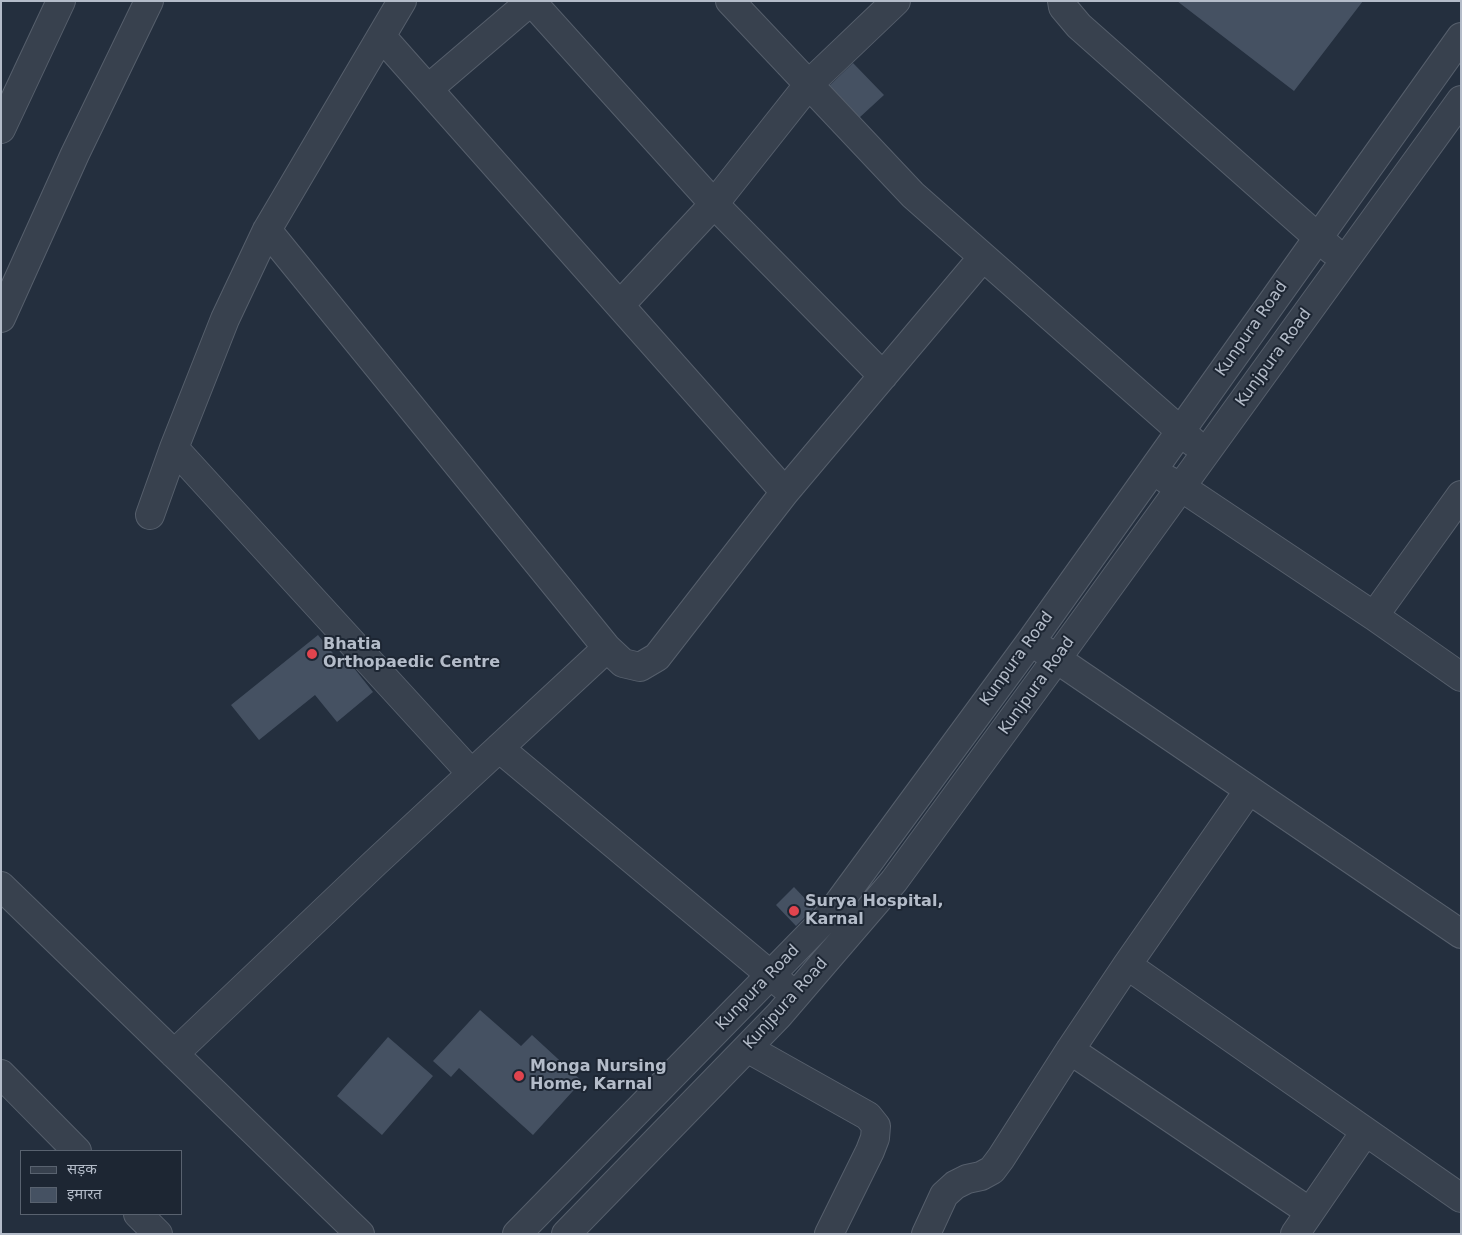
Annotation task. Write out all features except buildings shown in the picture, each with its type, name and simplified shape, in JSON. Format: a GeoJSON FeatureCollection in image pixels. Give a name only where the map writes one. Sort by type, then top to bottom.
{"type":"FeatureCollection","features":[{"type":"Feature","properties":{"kind":"street"},"geometry":{"type":"LineString","coordinates":[[1,129],[61,1]]}},
{"type":"Feature","properties":{"kind":"street"},"geometry":{"type":"LineString","coordinates":[[1,318],[75,154],[150,1]]}},
{"type":"Feature","properties":{"kind":"street"},"geometry":{"type":"LineString","coordinates":[[150,515],[174,448],[225,319],[267,230],[402,1]]}},
{"type":"Feature","properties":{"kind":"street"},"geometry":{"type":"LineString","coordinates":[[428,89],[531,1],[714,204],[883,376]]}},
{"type":"Feature","properties":{"kind":"street"},"geometry":{"type":"LineString","coordinates":[[620,305],[714,204],[809,84],[896,1]]}},
{"type":"Feature","properties":{"kind":"street"},"geometry":{"type":"LineString","coordinates":[[1062,1],[1063,7],[1079,26],[1345,260]]}},
{"type":"Feature","properties":{"kind":"street"},"geometry":{"type":"LineString","coordinates":[[733,2],[913,195],[1206,453]]}},
{"type":"Feature","properties":{"kind":"street"},"geometry":{"type":"LineString","coordinates":[[382,37],[786,492]]}},
{"type":"Feature","properties":{"kind":"street","name":"Kunpura Road"},"geometry":{"type":"LineString","coordinates":[[517,1234],[832,912],[1031,641],[1461,37]]}},
{"type":"Feature","properties":{"kind":"street","name":"Kunjpura Road"},"geometry":{"type":"LineString","coordinates":[[575,1231],[779,1015],[894,881],[1461,100]]}},
{"type":"Feature","properties":{"kind":"street"},"geometry":{"type":"LineString","coordinates":[[267,230],[607,648],[623,663],[640,667],[657,657],[786,492],[984,257]]}},
{"type":"Feature","properties":{"kind":"street"},"geometry":{"type":"LineString","coordinates":[[174,448],[471,774]]}},
{"type":"Feature","properties":{"kind":"street"},"geometry":{"type":"LineString","coordinates":[[1152,471],[1181,487],[1374,616],[1461,678]]}},
{"type":"Feature","properties":{"kind":"street"},"geometry":{"type":"LineString","coordinates":[[1374,616],[1461,495]]}},
{"type":"Feature","properties":{"kind":"street"},"geometry":{"type":"LineString","coordinates":[[1031,641],[1461,934]]}},
{"type":"Feature","properties":{"kind":"street"},"geometry":{"type":"LineString","coordinates":[[174,1054],[498,748],[607,648]]}},
{"type":"Feature","properties":{"kind":"street"},"geometry":{"type":"LineString","coordinates":[[498,748],[795,996]]}},
{"type":"Feature","properties":{"kind":"street"},"geometry":{"type":"LineString","coordinates":[[926,1234],[944,1196],[967,1178],[981,1176],[992,1170],[1001,1158],[1126,965],[1249,790]]}},
{"type":"Feature","properties":{"kind":"street"},"geometry":{"type":"LineString","coordinates":[[1,886],[360,1234]]}},
{"type":"Feature","properties":{"kind":"street"},"geometry":{"type":"LineString","coordinates":[[1126,965],[1461,1198]]}},
{"type":"Feature","properties":{"kind":"street"},"geometry":{"type":"LineString","coordinates":[[747,1048],[868,1116],[876,1126],[875,1138],[870,1151],[829,1234]]}},
{"type":"Feature","properties":{"kind":"street"},"geometry":{"type":"LineString","coordinates":[[1070,1050],[1302,1223],[1365,1132]]}},
{"type":"Feature","properties":{"kind":"street"},"geometry":{"type":"LineString","coordinates":[[1,1074],[76,1150]]}},
{"type":"Feature","properties":{"kind":"street"},"geometry":{"type":"LineString","coordinates":[[547,1203],[575,1231]]}},
{"type":"Feature","properties":{"kind":"street"},"geometry":{"type":"LineString","coordinates":[[139,1215],[158,1234]]}},
{"type":"Feature","properties":{"kind":"place","name":"Bhatia Orthopaedic Centre"},"geometry":{"type":"Point","coordinates":[312,654]}},
{"type":"Feature","properties":{"kind":"place","name":"Surya Hospital, Karnal"},"geometry":{"type":"Point","coordinates":[794,911]}},
{"type":"Feature","properties":{"kind":"place","name":"Monga Nursing Home, Karnal"},"geometry":{"type":"Point","coordinates":[519,1076]}}]}
